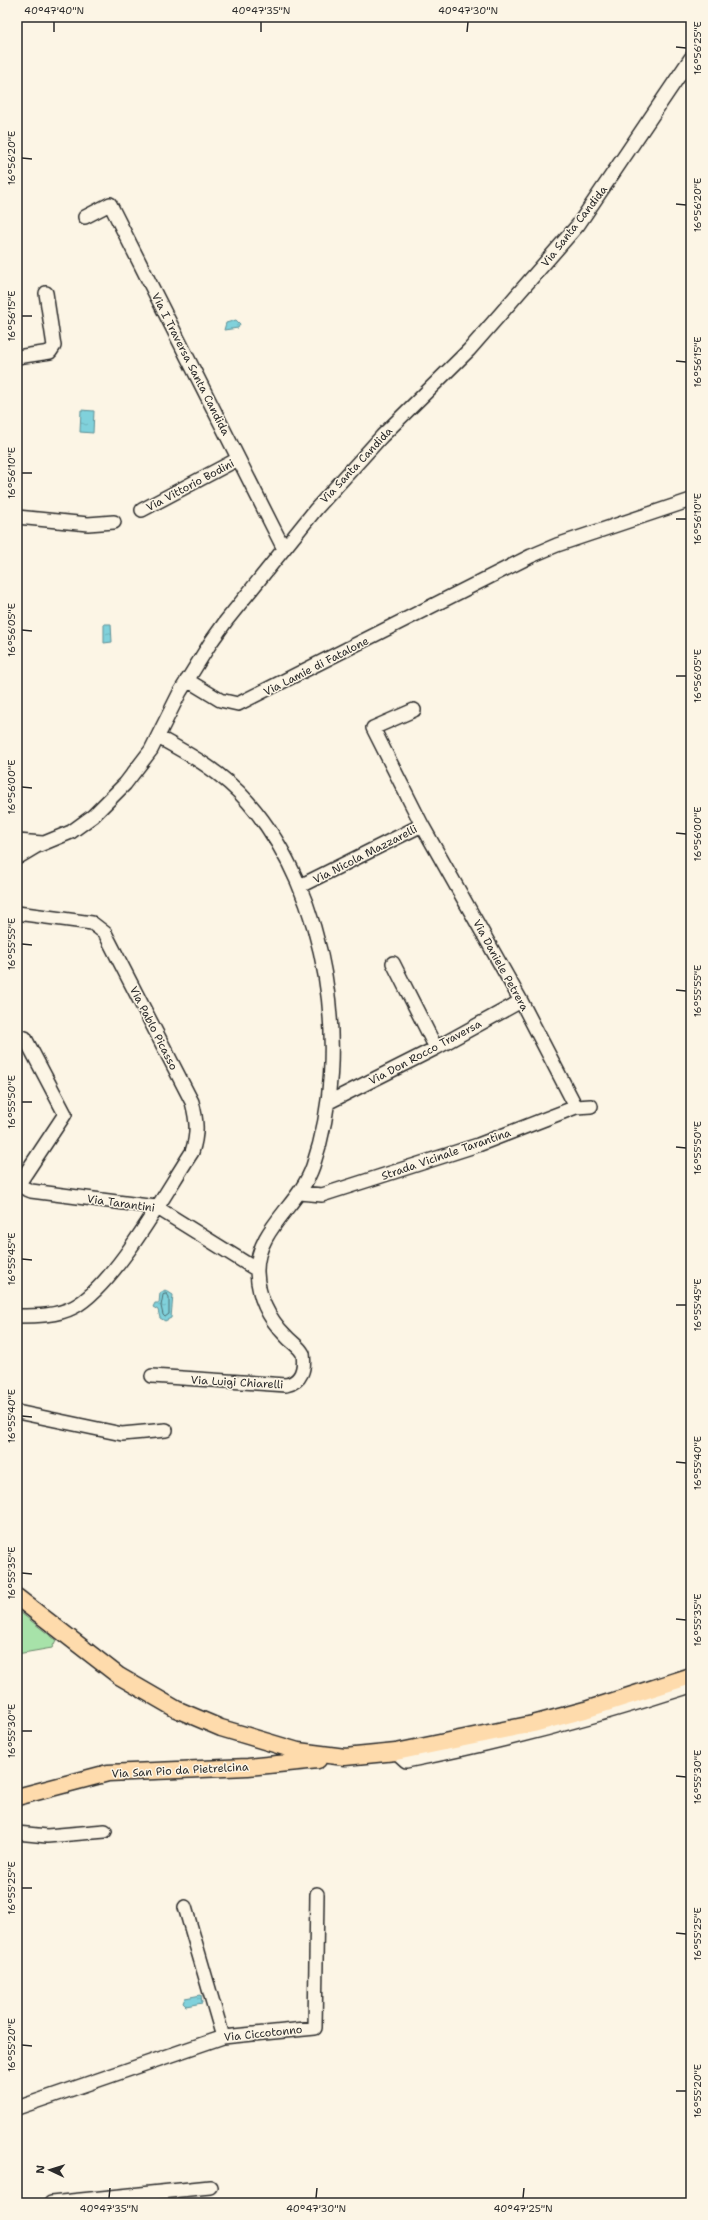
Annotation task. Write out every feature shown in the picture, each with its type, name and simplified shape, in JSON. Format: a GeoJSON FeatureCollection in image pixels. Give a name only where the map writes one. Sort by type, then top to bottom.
{"type":"FeatureCollection","features":[{"type":"Feature","properties":{"kind":"main road"},"geometry":{"type":"LineString","coordinates":[[17,1597],[119,1676],[183,1712],[221,1728],[298,1751],[345,1758],[396,1752],[541,1722],[585,1710],[691,1676]]}},
{"type":"Feature","properties":{"kind":"main road","name":"Via San Pio da Pietrelcina"},"geometry":{"type":"LineString","coordinates":[[17,1797],[108,1773],[274,1766],[345,1758]]}},
{"type":"Feature","properties":{"kind":"street","name":"Via Santa Candida"},"geometry":{"type":"LineString","coordinates":[[17,858],[71,832],[108,802],[141,764],[158,737],[187,680],[211,642],[316,509],[377,441],[469,350],[578,225],[691,58]]}},
{"type":"Feature","properties":{"kind":"street","name":"Via I Traversa Santa Candida"},"geometry":{"type":"LineString","coordinates":[[85,217],[110,204],[284,549]]}},
{"type":"Feature","properties":{"kind":"street"},"geometry":{"type":"LineString","coordinates":[[17,357],[50,352],[54,346],[46,293]]}},
{"type":"Feature","properties":{"kind":"street","name":"Via Vittorio Bodini"},"geometry":{"type":"LineString","coordinates":[[142,510],[238,459]]}},
{"type":"Feature","properties":{"kind":"street","name":"Via Lamie di Fatalone"},"geometry":{"type":"LineString","coordinates":[[187,680],[220,700],[238,704],[557,545],[691,500]]}},
{"type":"Feature","properties":{"kind":"street"},"geometry":{"type":"LineString","coordinates":[[17,517],[88,524],[114,522]]}},
{"type":"Feature","properties":{"kind":"street","name":"Via Nicola Mazzarelli"},"geometry":{"type":"LineString","coordinates":[[300,886],[422,825],[373,728],[414,710]]}},
{"type":"Feature","properties":{"kind":"street","name":"Via Luigi Chiarelli"},"geometry":{"type":"LineString","coordinates":[[152,1376],[286,1385],[298,1380],[303,1366],[303,1354],[278,1328],[266,1310],[259,1287],[257,1270],[258,1258],[267,1234],[300,1193],[312,1168],[329,1102],[330,1028],[325,979],[315,934],[300,886],[270,832],[247,801],[210,767],[158,737]]}},
{"type":"Feature","properties":{"kind":"street","name":"Via Daniele Petrera"},"geometry":{"type":"LineString","coordinates":[[422,825],[521,1001],[576,1107]]}},
{"type":"Feature","properties":{"kind":"street"},"geometry":{"type":"LineString","coordinates":[[17,841],[46,843]]}},
{"type":"Feature","properties":{"kind":"street","name":"Via Pablo Picasso"},"geometry":{"type":"LineString","coordinates":[[17,913],[84,921],[97,925],[103,930],[192,1102],[197,1118],[197,1135],[192,1152],[114,1269],[101,1286],[74,1307],[44,1315],[17,1316]]}},
{"type":"Feature","properties":{"kind":"street"},"geometry":{"type":"LineString","coordinates":[[393,963],[436,1048]]}},
{"type":"Feature","properties":{"kind":"street","name":"Via Don Rocco Traversa"},"geometry":{"type":"LineString","coordinates":[[329,1102],[436,1048],[521,1001]]}},
{"type":"Feature","properties":{"kind":"street"},"geometry":{"type":"LineString","coordinates":[[17,1037],[25,1038],[64,1114],[17,1185]]}},
{"type":"Feature","properties":{"kind":"street","name":"Strada Vicinale Tarantina"},"geometry":{"type":"LineString","coordinates":[[300,1193],[322,1195],[478,1145],[576,1107],[592,1106]]}},
{"type":"Feature","properties":{"kind":"street","name":"Via Tarantini"},"geometry":{"type":"LineString","coordinates":[[17,1185],[30,1191],[156,1206],[257,1270]]}},
{"type":"Feature","properties":{"kind":"street"},"geometry":{"type":"LineString","coordinates":[[17,1412],[122,1434],[166,1430]]}},
{"type":"Feature","properties":{"kind":"street"},"geometry":{"type":"LineString","coordinates":[[396,1752],[406,1762],[521,1737],[589,1719],[691,1686]]}},
{"type":"Feature","properties":{"kind":"street"},"geometry":{"type":"LineString","coordinates":[[17,1833],[47,1836],[105,1831]]}},
{"type":"Feature","properties":{"kind":"street","name":"Via Ciccotonno"},"geometry":{"type":"LineString","coordinates":[[17,2108],[223,2037],[315,2028],[317,1894]]}},
{"type":"Feature","properties":{"kind":"street"},"geometry":{"type":"LineString","coordinates":[[185,1907],[223,2037]]}},
{"type":"Feature","properties":{"kind":"street"},"geometry":{"type":"LineString","coordinates":[[51,2203],[210,2187]]}},
{"type":"Feature","properties":{"kind":"green space"},"geometry":{"type":"Polygon","coordinates":[[[17,1610],[56,1640],[52,1648],[17,1654],[17,1610]]]}},
{"type":"Feature","properties":{"kind":"water"},"geometry":{"type":"Polygon","coordinates":[[[236,320],[240,324],[238,328],[224,330],[226,323],[236,320]]]}},
{"type":"Feature","properties":{"kind":"water"},"geometry":{"type":"Polygon","coordinates":[[[81,410],[94,411],[93,433],[80,432],[81,410]]]}},
{"type":"Feature","properties":{"kind":"water"},"geometry":{"type":"Polygon","coordinates":[[[104,624],[111,624],[112,642],[104,643],[104,624]]]}},
{"type":"Feature","properties":{"kind":"water"},"geometry":{"type":"Polygon","coordinates":[[[165,1290],[173,1295],[171,1318],[165,1321],[160,1318],[158,1310],[153,1307],[155,1303],[159,1303],[160,1293],[165,1290]]]}},
{"type":"Feature","properties":{"kind":"water"},"geometry":{"type":"Polygon","coordinates":[[[201,1995],[202,2003],[186,2006],[183,2003],[185,1998],[201,1995]]]}}]}
